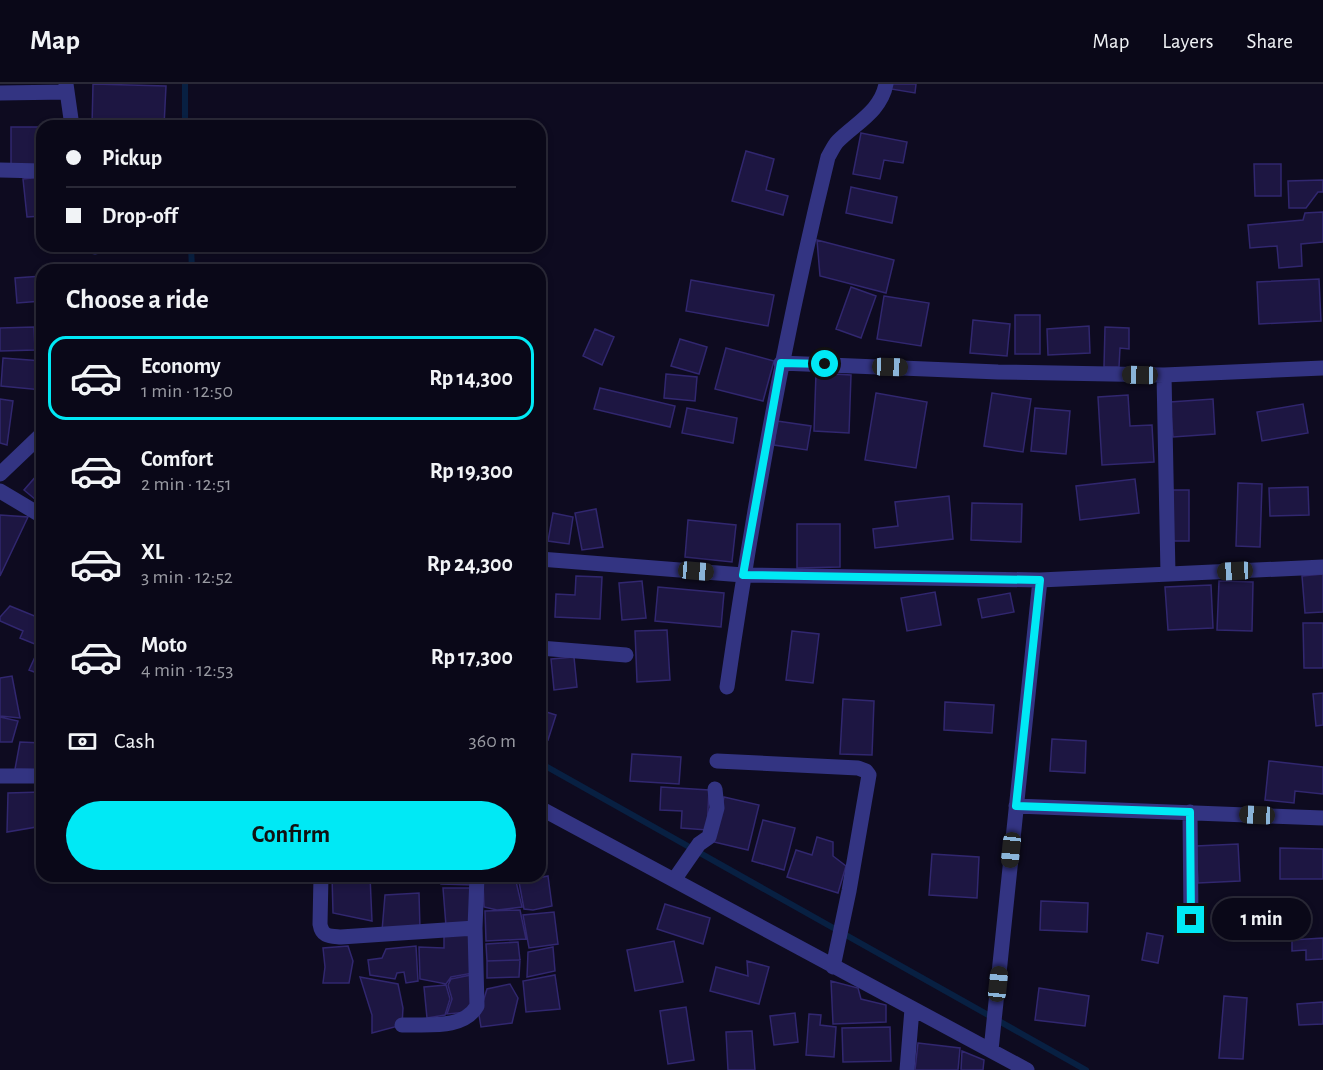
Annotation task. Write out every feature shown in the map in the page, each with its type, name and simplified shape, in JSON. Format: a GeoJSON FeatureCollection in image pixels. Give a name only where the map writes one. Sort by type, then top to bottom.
{"type":"FeatureCollection","features":[{"type":"Feature","properties":{"kind":"street"},"geometry":{"type":"LineString","coordinates":[[727,687],[743,575],[781,363],[828,158],[836,143],[874,109],[885,93],[886,84]]}},
{"type":"Feature","properties":{"kind":"street"},"geometry":{"type":"LineString","coordinates":[[0,93],[66,88],[71,120]]}},
{"type":"Feature","properties":{"kind":"street"},"geometry":{"type":"LineString","coordinates":[[0,170],[36,171]]}},
{"type":"Feature","properties":{"kind":"street"},"geometry":{"type":"LineString","coordinates":[[781,363],[998,372],[1164,375],[1323,368]]}},
{"type":"Feature","properties":{"kind":"street"},"geometry":{"type":"LineString","coordinates":[[1164,375],[1168,574]]}},
{"type":"Feature","properties":{"kind":"street"},"geometry":{"type":"LineString","coordinates":[[0,474],[36,440]]}},
{"type":"Feature","properties":{"kind":"street"},"geometry":{"type":"LineString","coordinates":[[0,491],[36,512]]}},
{"type":"Feature","properties":{"kind":"street"},"geometry":{"type":"LineString","coordinates":[[546,559],[743,575],[1040,580],[1323,567]]}},
{"type":"Feature","properties":{"kind":"street"},"geometry":{"type":"LineString","coordinates":[[991,1050],[1040,580]]}},
{"type":"Feature","properties":{"kind":"street"},"geometry":{"type":"LineString","coordinates":[[546,649],[626,656]]}},
{"type":"Feature","properties":{"kind":"street"},"geometry":{"type":"LineString","coordinates":[[717,761],[858,768],[869,775],[833,967]]}},
{"type":"Feature","properties":{"kind":"street"},"geometry":{"type":"LineString","coordinates":[[0,776],[36,776]]}},
{"type":"Feature","properties":{"kind":"street"},"geometry":{"type":"LineString","coordinates":[[674,880],[699,844],[709,837],[717,808],[715,789]]}},
{"type":"Feature","properties":{"kind":"street"},"geometry":{"type":"LineString","coordinates":[[1016,806],[1323,818]]}},
{"type":"Feature","properties":{"kind":"street"},"geometry":{"type":"LineString","coordinates":[[546,811],[1026,1070]]}},
{"type":"Feature","properties":{"kind":"street"},"geometry":{"type":"LineString","coordinates":[[1190,812],[1191,920]]}},
{"type":"Feature","properties":{"kind":"street"},"geometry":{"type":"LineString","coordinates":[[321,882],[320,924],[321,931],[327,936],[475,928]]}},
{"type":"Feature","properties":{"kind":"street"},"geometry":{"type":"LineString","coordinates":[[402,1025],[453,1023],[472,1015],[477,1006],[475,928],[477,882]]}},
{"type":"Feature","properties":{"kind":"street"},"geometry":{"type":"LineString","coordinates":[[907,1070],[912,1009]]}},
{"type":"Feature","properties":{"kind":"building"},"geometry":{"type":"Polygon","coordinates":[[[93,84],[166,86],[164,120],[92,120],[93,84]]]}},
{"type":"Feature","properties":{"kind":"building"},"geometry":{"type":"Polygon","coordinates":[[[892,84],[916,84],[915,93],[891,89],[892,84]]]}},
{"type":"Feature","properties":{"kind":"building"},"geometry":{"type":"Polygon","coordinates":[[[11,127],[36,127],[36,165],[11,165],[11,127]]]}},
{"type":"Feature","properties":{"kind":"building"},"geometry":{"type":"Polygon","coordinates":[[[861,133],[907,142],[903,163],[884,160],[880,179],[853,174],[861,133]]]}},
{"type":"Feature","properties":{"kind":"building"},"geometry":{"type":"Polygon","coordinates":[[[746,151],[774,159],[766,190],[788,196],[783,215],[732,201],[746,151]]]}},
{"type":"Feature","properties":{"kind":"building"},"geometry":{"type":"Polygon","coordinates":[[[1254,164],[1281,164],[1281,196],[1255,196],[1254,164]]]}},
{"type":"Feature","properties":{"kind":"building"},"geometry":{"type":"Polygon","coordinates":[[[36,178],[36,216],[27,217],[23,179],[36,178]]]}},
{"type":"Feature","properties":{"kind":"building"},"geometry":{"type":"Polygon","coordinates":[[[1323,180],[1323,192],[1318,192],[1306,208],[1289,208],[1288,181],[1323,180]]]}},
{"type":"Feature","properties":{"kind":"building"},"geometry":{"type":"Polygon","coordinates":[[[851,187],[897,197],[892,223],[846,213],[851,187]]]}},
{"type":"Feature","properties":{"kind":"building"},"geometry":{"type":"Polygon","coordinates":[[[1323,212],[1323,242],[1301,244],[1302,266],[1279,268],[1277,246],[1250,248],[1248,225],[1303,220],[1305,213],[1323,212]]]}},
{"type":"Feature","properties":{"kind":"building"},"geometry":{"type":"Polygon","coordinates":[[[817,240],[894,260],[886,293],[820,276],[817,240]]]}},
{"type":"Feature","properties":{"kind":"building"},"geometry":{"type":"Polygon","coordinates":[[[36,276],[36,301],[17,303],[15,278],[36,276]]]}},
{"type":"Feature","properties":{"kind":"building"},"geometry":{"type":"Polygon","coordinates":[[[1319,279],[1321,321],[1259,324],[1257,282],[1319,279]]]}},
{"type":"Feature","properties":{"kind":"building"},"geometry":{"type":"Polygon","coordinates":[[[691,280],[774,295],[768,326],[686,311],[691,280]]]}},
{"type":"Feature","properties":{"kind":"building"},"geometry":{"type":"Polygon","coordinates":[[[851,287],[876,296],[861,338],[836,329],[851,287]]]}},
{"type":"Feature","properties":{"kind":"building"},"geometry":{"type":"Polygon","coordinates":[[[884,296],[929,303],[921,346],[877,339],[884,296]]]}},
{"type":"Feature","properties":{"kind":"building"},"geometry":{"type":"Polygon","coordinates":[[[1015,315],[1040,315],[1040,354],[1015,354],[1015,315]]]}},
{"type":"Feature","properties":{"kind":"building"},"geometry":{"type":"Polygon","coordinates":[[[973,320],[1010,324],[1007,356],[970,353],[973,320]]]}},
{"type":"Feature","properties":{"kind":"building"},"geometry":{"type":"Polygon","coordinates":[[[1089,326],[1090,353],[1048,355],[1047,329],[1089,326]]]}},
{"type":"Feature","properties":{"kind":"building"},"geometry":{"type":"Polygon","coordinates":[[[34,327],[35,350],[0,351],[0,328],[34,327]]]}},
{"type":"Feature","properties":{"kind":"building"},"geometry":{"type":"Polygon","coordinates":[[[1105,327],[1129,328],[1129,349],[1120,348],[1119,367],[1104,367],[1105,327]]]}},
{"type":"Feature","properties":{"kind":"building"},"geometry":{"type":"Polygon","coordinates":[[[595,329],[614,337],[602,365],[583,356],[595,329]]]}},
{"type":"Feature","properties":{"kind":"building"},"geometry":{"type":"Polygon","coordinates":[[[680,339],[707,347],[699,374],[671,366],[680,339]]]}},
{"type":"Feature","properties":{"kind":"building"},"geometry":{"type":"Polygon","coordinates":[[[726,348],[774,361],[763,401],[715,389],[726,348]]]}},
{"type":"Feature","properties":{"kind":"building"},"geometry":{"type":"Polygon","coordinates":[[[3,358],[36,361],[36,389],[1,386],[3,358]]]}},
{"type":"Feature","properties":{"kind":"building"},"geometry":{"type":"Polygon","coordinates":[[[816,373],[851,375],[849,433],[814,431],[816,373]]]}},
{"type":"Feature","properties":{"kind":"building"},"geometry":{"type":"Polygon","coordinates":[[[666,374],[697,377],[695,401],[664,398],[666,374]]]}},
{"type":"Feature","properties":{"kind":"building"},"geometry":{"type":"Polygon","coordinates":[[[600,388],[675,406],[670,427],[594,409],[600,388]]]}},
{"type":"Feature","properties":{"kind":"building"},"geometry":{"type":"Polygon","coordinates":[[[876,393],[927,402],[916,468],[865,460],[876,393]]]}},
{"type":"Feature","properties":{"kind":"building"},"geometry":{"type":"Polygon","coordinates":[[[992,393],[1031,399],[1023,452],[984,446],[992,393]]]}},
{"type":"Feature","properties":{"kind":"building"},"geometry":{"type":"Polygon","coordinates":[[[1128,395],[1130,426],[1152,425],[1154,462],[1102,465],[1098,397],[1128,395]]]}},
{"type":"Feature","properties":{"kind":"building"},"geometry":{"type":"Polygon","coordinates":[[[0,399],[13,401],[7,445],[0,443],[0,399]]]}},
{"type":"Feature","properties":{"kind":"building"},"geometry":{"type":"Polygon","coordinates":[[[1213,399],[1215,434],[1173,437],[1170,402],[1213,399]]]}},
{"type":"Feature","properties":{"kind":"building"},"geometry":{"type":"Polygon","coordinates":[[[1303,404],[1308,433],[1262,441],[1257,412],[1303,404]]]}},
{"type":"Feature","properties":{"kind":"building"},"geometry":{"type":"Polygon","coordinates":[[[687,408],[737,418],[733,443],[682,433],[687,408]]]}},
{"type":"Feature","properties":{"kind":"building"},"geometry":{"type":"Polygon","coordinates":[[[1035,408],[1070,411],[1066,454],[1031,451],[1035,408]]]}},
{"type":"Feature","properties":{"kind":"building"},"geometry":{"type":"Polygon","coordinates":[[[777,421],[811,426],[807,450],[774,445],[777,421]]]}},
{"type":"Feature","properties":{"kind":"building"},"geometry":{"type":"Polygon","coordinates":[[[36,476],[36,500],[24,490],[36,476]]]}},
{"type":"Feature","properties":{"kind":"building"},"geometry":{"type":"Polygon","coordinates":[[[1135,479],[1139,513],[1080,520],[1076,486],[1135,479]]]}},
{"type":"Feature","properties":{"kind":"building"},"geometry":{"type":"Polygon","coordinates":[[[1238,483],[1262,484],[1260,547],[1236,546],[1238,483]]]}},
{"type":"Feature","properties":{"kind":"building"},"geometry":{"type":"Polygon","coordinates":[[[1308,487],[1309,515],[1270,516],[1269,488],[1308,487]]]}},
{"type":"Feature","properties":{"kind":"building"},"geometry":{"type":"Polygon","coordinates":[[[1173,490],[1189,490],[1189,541],[1173,541],[1173,490]]]}},
{"type":"Feature","properties":{"kind":"building"},"geometry":{"type":"Polygon","coordinates":[[[949,496],[953,539],[875,548],[873,529],[898,526],[895,502],[949,496]]]}},
{"type":"Feature","properties":{"kind":"building"},"geometry":{"type":"Polygon","coordinates":[[[972,503],[1022,504],[1021,542],[971,540],[972,503]]]}},
{"type":"Feature","properties":{"kind":"building"},"geometry":{"type":"Polygon","coordinates":[[[596,509],[603,547],[582,550],[575,513],[596,509]]]}},
{"type":"Feature","properties":{"kind":"building"},"geometry":{"type":"Polygon","coordinates":[[[553,513],[573,517],[569,544],[548,541],[553,513]]]}},
{"type":"Feature","properties":{"kind":"building"},"geometry":{"type":"Polygon","coordinates":[[[0,515],[28,517],[0,576],[0,515]]]}},
{"type":"Feature","properties":{"kind":"building"},"geometry":{"type":"Polygon","coordinates":[[[688,520],[736,525],[732,562],[685,557],[688,520]]]}},
{"type":"Feature","properties":{"kind":"building"},"geometry":{"type":"Polygon","coordinates":[[[797,524],[840,524],[840,567],[797,568],[797,524]]]}},
{"type":"Feature","properties":{"kind":"building"},"geometry":{"type":"Polygon","coordinates":[[[1323,574],[1323,612],[1305,613],[1302,576],[1323,574]]]}},
{"type":"Feature","properties":{"kind":"building"},"geometry":{"type":"Polygon","coordinates":[[[576,576],[602,577],[600,619],[555,617],[556,594],[575,595],[576,576]]]}},
{"type":"Feature","properties":{"kind":"building"},"geometry":{"type":"Polygon","coordinates":[[[642,581],[646,618],[622,620],[619,583],[642,581]]]}},
{"type":"Feature","properties":{"kind":"building"},"geometry":{"type":"Polygon","coordinates":[[[1219,581],[1253,582],[1252,631],[1217,630],[1219,581]]]}},
{"type":"Feature","properties":{"kind":"building"},"geometry":{"type":"Polygon","coordinates":[[[1211,585],[1213,628],[1168,630],[1165,587],[1211,585]]]}},
{"type":"Feature","properties":{"kind":"building"},"geometry":{"type":"Polygon","coordinates":[[[658,587],[724,593],[721,627],[655,621],[658,587]]]}},
{"type":"Feature","properties":{"kind":"building"},"geometry":{"type":"Polygon","coordinates":[[[935,592],[941,625],[907,631],[901,598],[935,592]]]}},
{"type":"Feature","properties":{"kind":"building"},"geometry":{"type":"Polygon","coordinates":[[[1010,593],[1014,612],[982,618],[978,599],[1010,593]]]}},
{"type":"Feature","properties":{"kind":"building"},"geometry":{"type":"Polygon","coordinates":[[[10,606],[36,617],[36,645],[20,638],[23,631],[0,621],[0,617],[10,606]]]}},
{"type":"Feature","properties":{"kind":"building"},"geometry":{"type":"Polygon","coordinates":[[[1303,623],[1323,623],[1323,668],[1304,668],[1303,623]]]}},
{"type":"Feature","properties":{"kind":"building"},"geometry":{"type":"Polygon","coordinates":[[[667,630],[670,680],[637,682],[635,631],[667,630]]]}},
{"type":"Feature","properties":{"kind":"building"},"geometry":{"type":"Polygon","coordinates":[[[792,631],[819,634],[813,683],[786,680],[792,631]]]}},
{"type":"Feature","properties":{"kind":"building"},"geometry":{"type":"Polygon","coordinates":[[[36,655],[36,673],[29,670],[36,655]]]}},
{"type":"Feature","properties":{"kind":"building"},"geometry":{"type":"Polygon","coordinates":[[[574,657],[577,687],[554,690],[551,659],[574,657]]]}},
{"type":"Feature","properties":{"kind":"building"},"geometry":{"type":"Polygon","coordinates":[[[12,676],[20,718],[0,716],[0,678],[12,676]]]}},
{"type":"Feature","properties":{"kind":"building"},"geometry":{"type":"Polygon","coordinates":[[[1323,693],[1323,725],[1316,726],[1313,694],[1323,693]]]}},
{"type":"Feature","properties":{"kind":"building"},"geometry":{"type":"Polygon","coordinates":[[[843,699],[874,701],[872,755],[840,754],[843,699]]]}},
{"type":"Feature","properties":{"kind":"building"},"geometry":{"type":"Polygon","coordinates":[[[945,702],[994,705],[992,733],[944,730],[945,702]]]}},
{"type":"Feature","properties":{"kind":"building"},"geometry":{"type":"Polygon","coordinates":[[[546,712],[556,715],[548,740],[546,740],[546,712]]]}},
{"type":"Feature","properties":{"kind":"building"},"geometry":{"type":"Polygon","coordinates":[[[0,717],[18,721],[12,742],[0,742],[0,717]]]}},
{"type":"Feature","properties":{"kind":"building"},"geometry":{"type":"Polygon","coordinates":[[[1052,739],[1086,741],[1085,773],[1050,771],[1052,739]]]}},
{"type":"Feature","properties":{"kind":"building"},"geometry":{"type":"Polygon","coordinates":[[[20,742],[36,743],[36,770],[15,769],[20,742]]]}},
{"type":"Feature","properties":{"kind":"building"},"geometry":{"type":"Polygon","coordinates":[[[632,754],[681,757],[679,784],[630,781],[632,754]]]}},
{"type":"Feature","properties":{"kind":"building"},"geometry":{"type":"Polygon","coordinates":[[[1269,761],[1323,767],[1323,794],[1295,791],[1294,803],[1265,800],[1269,761]]]}},
{"type":"Feature","properties":{"kind":"building"},"geometry":{"type":"Polygon","coordinates":[[[661,787],[709,790],[707,830],[681,828],[682,811],[660,810],[661,787]]]}},
{"type":"Feature","properties":{"kind":"building"},"geometry":{"type":"Polygon","coordinates":[[[36,792],[36,827],[7,832],[8,793],[36,792]]]}},
{"type":"Feature","properties":{"kind":"building"},"geometry":{"type":"Polygon","coordinates":[[[724,797],[759,805],[748,850],[714,842],[724,797]]]}},
{"type":"Feature","properties":{"kind":"building"},"geometry":{"type":"Polygon","coordinates":[[[763,820],[795,828],[784,870],[752,861],[763,820]]]}},
{"type":"Feature","properties":{"kind":"building"},"geometry":{"type":"Polygon","coordinates":[[[817,837],[833,842],[833,856],[846,866],[838,893],[787,877],[796,850],[812,855],[817,837]]]}},
{"type":"Feature","properties":{"kind":"building"},"geometry":{"type":"Polygon","coordinates":[[[1238,844],[1240,881],[1198,883],[1196,846],[1238,844]]]}},
{"type":"Feature","properties":{"kind":"building"},"geometry":{"type":"Polygon","coordinates":[[[1280,848],[1323,849],[1323,879],[1280,879],[1280,848]]]}},
{"type":"Feature","properties":{"kind":"building"},"geometry":{"type":"Polygon","coordinates":[[[932,854],[979,857],[977,898],[929,895],[932,854]]]}},
{"type":"Feature","properties":{"kind":"building"},"geometry":{"type":"Polygon","coordinates":[[[548,876],[552,906],[533,910],[524,909],[519,882],[546,882],[548,876]]]}},
{"type":"Feature","properties":{"kind":"building"},"geometry":{"type":"Polygon","coordinates":[[[332,882],[370,882],[372,921],[333,913],[332,882]]]}},
{"type":"Feature","properties":{"kind":"building"},"geometry":{"type":"Polygon","coordinates":[[[441,882],[474,882],[474,885],[441,884],[441,882]]]}},
{"type":"Feature","properties":{"kind":"building"},"geometry":{"type":"Polygon","coordinates":[[[516,882],[522,907],[497,910],[484,907],[483,883],[516,882]]]}},
{"type":"Feature","properties":{"kind":"building"},"geometry":{"type":"Polygon","coordinates":[[[443,888],[472,888],[473,924],[446,926],[443,888]]]}},
{"type":"Feature","properties":{"kind":"building"},"geometry":{"type":"Polygon","coordinates":[[[419,893],[420,929],[382,931],[385,895],[419,893]]]}},
{"type":"Feature","properties":{"kind":"building"},"geometry":{"type":"Polygon","coordinates":[[[1041,901],[1088,903],[1087,932],[1040,930],[1041,901]]]}},
{"type":"Feature","properties":{"kind":"building"},"geometry":{"type":"Polygon","coordinates":[[[665,904],[710,918],[703,944],[657,929],[665,904]]]}},
{"type":"Feature","properties":{"kind":"building"},"geometry":{"type":"Polygon","coordinates":[[[520,910],[526,939],[486,941],[485,911],[520,910]]]}},
{"type":"Feature","properties":{"kind":"building"},"geometry":{"type":"Polygon","coordinates":[[[554,912],[558,944],[529,948],[523,915],[554,912]]]}},
{"type":"Feature","properties":{"kind":"building"},"geometry":{"type":"Polygon","coordinates":[[[472,931],[473,973],[451,977],[446,984],[420,979],[419,947],[444,948],[444,933],[472,931]]]}},
{"type":"Feature","properties":{"kind":"building"},"geometry":{"type":"Polygon","coordinates":[[[1147,933],[1163,936],[1158,963],[1142,960],[1147,933]]]}},
{"type":"Feature","properties":{"kind":"building"},"geometry":{"type":"Polygon","coordinates":[[[1323,938],[1323,959],[1306,960],[1306,950],[1292,951],[1292,940],[1323,938]]]}},
{"type":"Feature","properties":{"kind":"building"},"geometry":{"type":"Polygon","coordinates":[[[674,941],[683,982],[635,991],[627,950],[674,941]]]}},
{"type":"Feature","properties":{"kind":"building"},"geometry":{"type":"Polygon","coordinates":[[[518,942],[520,960],[487,961],[486,944],[518,942]]]}},
{"type":"Feature","properties":{"kind":"building"},"geometry":{"type":"Polygon","coordinates":[[[348,946],[353,961],[349,983],[323,983],[325,967],[323,948],[348,946]]]}},
{"type":"Feature","properties":{"kind":"building"},"geometry":{"type":"Polygon","coordinates":[[[416,946],[418,981],[406,983],[404,972],[397,973],[395,979],[370,975],[368,960],[382,958],[386,949],[416,946]]]}},
{"type":"Feature","properties":{"kind":"building"},"geometry":{"type":"Polygon","coordinates":[[[553,947],[555,971],[527,977],[528,952],[553,947]]]}},
{"type":"Feature","properties":{"kind":"building"},"geometry":{"type":"Polygon","coordinates":[[[520,960],[519,977],[487,978],[487,961],[520,960]]]}},
{"type":"Feature","properties":{"kind":"building"},"geometry":{"type":"Polygon","coordinates":[[[747,961],[769,967],[759,1004],[710,991],[716,967],[748,976],[747,961]]]}},
{"type":"Feature","properties":{"kind":"building"},"geometry":{"type":"Polygon","coordinates":[[[471,975],[474,998],[468,1012],[447,1014],[452,999],[448,985],[451,979],[471,975]]]}},
{"type":"Feature","properties":{"kind":"building"},"geometry":{"type":"Polygon","coordinates":[[[555,975],[560,1009],[526,1012],[523,981],[555,975]]]}},
{"type":"Feature","properties":{"kind":"building"},"geometry":{"type":"Polygon","coordinates":[[[360,977],[398,984],[403,1008],[402,1025],[372,1033],[372,1015],[360,977]]]}},
{"type":"Feature","properties":{"kind":"building"},"geometry":{"type":"Polygon","coordinates":[[[831,981],[858,988],[861,999],[886,1005],[886,1022],[833,1024],[831,981]]]}},
{"type":"Feature","properties":{"kind":"building"},"geometry":{"type":"Polygon","coordinates":[[[510,984],[518,998],[512,1023],[481,1027],[479,1015],[487,989],[510,984]]]}},
{"type":"Feature","properties":{"kind":"building"},"geometry":{"type":"Polygon","coordinates":[[[446,985],[450,999],[445,1015],[427,1018],[424,987],[446,985]]]}},
{"type":"Feature","properties":{"kind":"building"},"geometry":{"type":"Polygon","coordinates":[[[1039,988],[1089,996],[1085,1026],[1035,1020],[1039,988]]]}},
{"type":"Feature","properties":{"kind":"building"},"geometry":{"type":"Polygon","coordinates":[[[1224,996],[1247,998],[1243,1059],[1219,1058],[1224,996]]]}},
{"type":"Feature","properties":{"kind":"building"},"geometry":{"type":"Polygon","coordinates":[[[1323,1002],[1323,1024],[1299,1025],[1297,1004],[1323,1002]]]}},
{"type":"Feature","properties":{"kind":"building"},"geometry":{"type":"Polygon","coordinates":[[[686,1007],[694,1060],[668,1064],[660,1011],[686,1007]]]}},
{"type":"Feature","properties":{"kind":"building"},"geometry":{"type":"Polygon","coordinates":[[[795,1013],[798,1042],[774,1045],[770,1016],[795,1013]]]}},
{"type":"Feature","properties":{"kind":"building"},"geometry":{"type":"Polygon","coordinates":[[[809,1014],[821,1015],[820,1025],[836,1027],[834,1057],[806,1055],[809,1014]]]}},
{"type":"Feature","properties":{"kind":"building"},"geometry":{"type":"Polygon","coordinates":[[[890,1027],[891,1061],[843,1062],[842,1028],[890,1027]]]}},
{"type":"Feature","properties":{"kind":"building"},"geometry":{"type":"Polygon","coordinates":[[[752,1031],[755,1070],[728,1070],[726,1032],[752,1031]]]}},
{"type":"Feature","properties":{"kind":"building"},"geometry":{"type":"Polygon","coordinates":[[[918,1043],[960,1048],[958,1070],[915,1070],[918,1043]]]}},
{"type":"Feature","properties":{"kind":"building"},"geometry":{"type":"Polygon","coordinates":[[[962,1051],[984,1060],[983,1070],[961,1070],[962,1051]]]}},
{"type":"Feature","properties":{"kind":"waterway"},"geometry":{"type":"LineString","coordinates":[[185,84],[185,120]]}},
{"type":"Feature","properties":{"kind":"waterway"},"geometry":{"type":"LineString","coordinates":[[191,252],[192,264]]}},
{"type":"Feature","properties":{"kind":"waterway"},"geometry":{"type":"LineString","coordinates":[[546,766],[1086,1070]]}},
{"type":"Feature","properties":{"kind":"route"},"geometry":{"type":"LineString","coordinates":[[825,364],[781,363],[743,575],[1040,580],[1016,806],[1190,812],[1191,920]]}}]}
